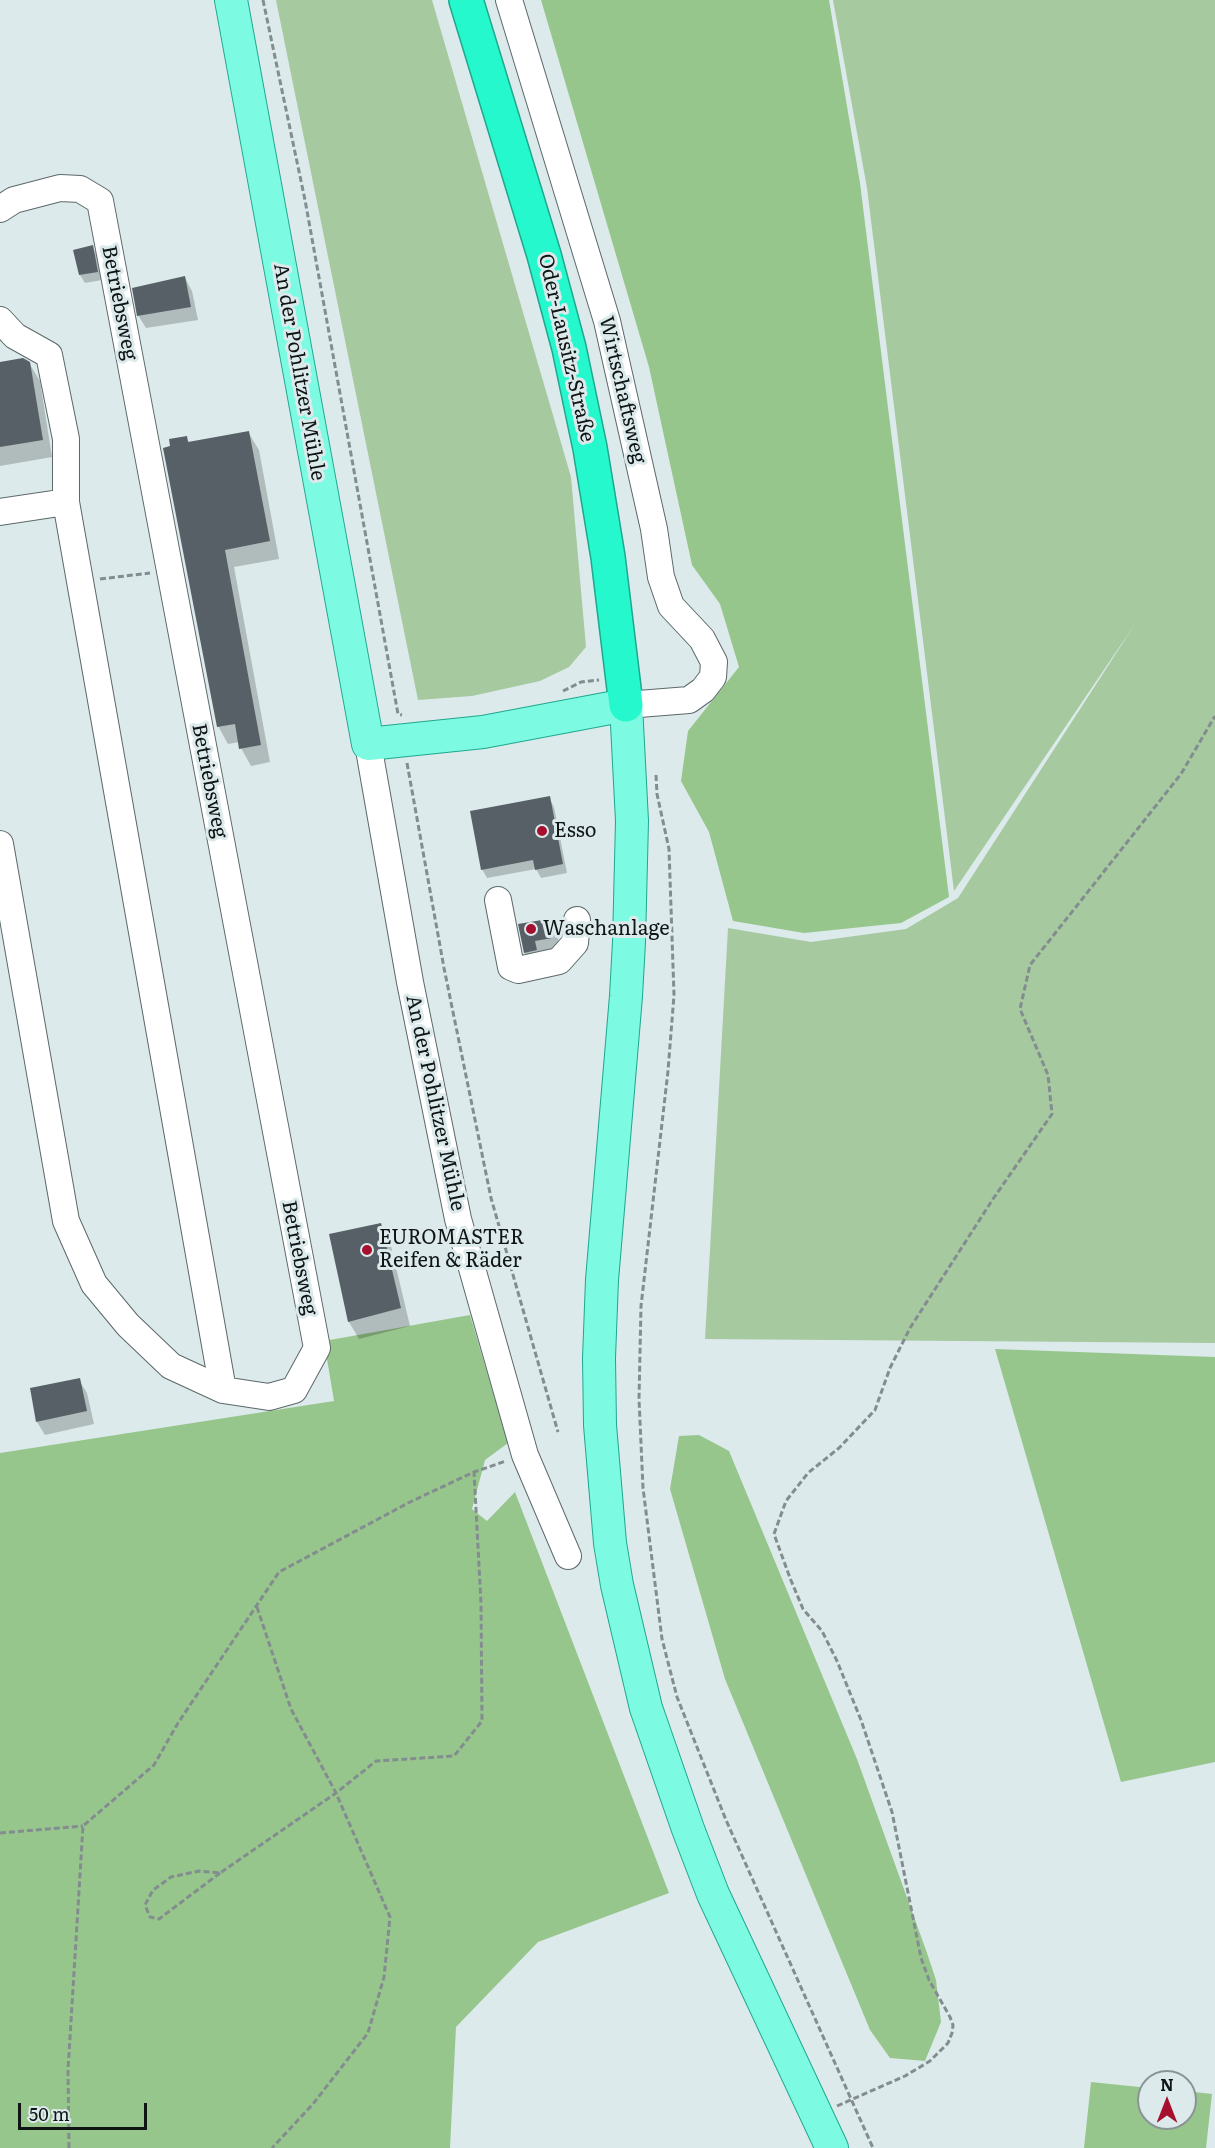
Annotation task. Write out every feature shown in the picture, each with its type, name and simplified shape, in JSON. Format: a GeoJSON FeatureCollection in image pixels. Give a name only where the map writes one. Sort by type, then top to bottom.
{"type":"FeatureCollection","features":[{"type":"Feature","properties":{"kind":"highway","name":"Oder-Lausitz-Straße"},"geometry":{"type":"LineString","coordinates":[[466,0],[544,255],[568,348],[590,448],[608,557],[624,692]]}},
{"type":"Feature","properties":{"kind":"main road","name":"An der Pohlitzer Mühle"},"geometry":{"type":"LineString","coordinates":[[231,0],[368,744]]}},
{"type":"Feature","properties":{"kind":"main road"},"geometry":{"type":"LineString","coordinates":[[368,744],[403,724],[483,732],[624,692],[632,821],[629,942],[602,1280],[599,1358],[600,1425],[610,1543],[617,1585],[646,1708],[688,1829],[713,1894],[832,2148]]}},
{"type":"Feature","properties":{"kind":"street","name":"Wirtschaftsweg"},"geometry":{"type":"LineString","coordinates":[[509,0],[607,321],[654,529],[661,578],[671,606],[702,639],[714,662],[713,677],[703,690],[689,700],[624,692]]}},
{"type":"Feature","properties":{"kind":"street","name":"Betriebsweg"},"geometry":{"type":"LineString","coordinates":[[0,209],[14,200],[60,188],[80,189],[100,201],[316,1348],[294,1389],[269,1397],[223,1389],[171,1366],[128,1325],[94,1284],[66,1221],[0,844]]}},
{"type":"Feature","properties":{"kind":"street"},"geometry":{"type":"LineString","coordinates":[[0,320],[15,336],[49,355],[66,439],[66,502],[223,1389]]}},
{"type":"Feature","properties":{"kind":"street"},"geometry":{"type":"LineString","coordinates":[[0,512],[66,502]]}},
{"type":"Feature","properties":{"kind":"street","name":"An der Pohlitzer Mühle"},"geometry":{"type":"LineString","coordinates":[[368,744],[410,982],[458,1219],[525,1455],[568,1556]]}},
{"type":"Feature","properties":{"kind":"street"},"geometry":{"type":"LineString","coordinates":[[498,900],[511,967],[518,969],[559,961],[575,943],[577,920]]}},
{"type":"Feature","properties":{"kind":"path"},"geometry":{"type":"LineString","coordinates":[[263,0],[305,200],[403,724],[444,968],[491,1198],[558,1432]]}},
{"type":"Feature","properties":{"kind":"path"},"geometry":{"type":"LineString","coordinates":[[81,582],[169,571]]}},
{"type":"Feature","properties":{"kind":"path"},"geometry":{"type":"LineString","coordinates":[[556,694],[581,682],[624,692]]}},
{"type":"Feature","properties":{"kind":"path"},"geometry":{"type":"LineString","coordinates":[[815,2114],[905,2076],[930,2061],[948,2043],[953,2025],[929,1980],[921,1958],[892,1812],[861,1720],[822,1631],[803,1609],[774,1534],[786,1501],[808,1473],[839,1448],[875,1410],[890,1368],[910,1328],[993,1199],[1052,1114],[1048,1075],[1020,1009],[1030,965],[1181,774],[1215,717]]}},
{"type":"Feature","properties":{"kind":"path"},"geometry":{"type":"LineString","coordinates":[[655,771],[657,794],[669,849],[674,995],[668,1071],[641,1306],[639,1399],[643,1488],[662,1639],[677,1697],[726,1820],[873,2148]]}},
{"type":"Feature","properties":{"kind":"path"},"geometry":{"type":"LineString","coordinates":[[0,1833],[82,1826],[154,1765],[178,1723],[279,1572],[410,1502],[474,1472],[525,1455]]}},
{"type":"Feature","properties":{"kind":"path"},"geometry":{"type":"LineString","coordinates":[[220,1874],[199,1870],[171,1877],[153,1890],[145,1905],[150,1917],[159,1919],[336,1793],[376,1761],[454,1756],[482,1721],[481,1603],[474,1472]]}},
{"type":"Feature","properties":{"kind":"path"},"geometry":{"type":"LineString","coordinates":[[257,1606],[291,1709],[336,1793],[390,1917],[384,1977],[368,2033],[313,2104],[272,2148]]}},
{"type":"Feature","properties":{"kind":"path"},"geometry":{"type":"LineString","coordinates":[[69,2148],[68,2070],[82,1826]]}},
{"type":"Feature","properties":{"kind":"green space"},"geometry":{"type":"Polygon","coordinates":[[[276,0],[432,0],[571,477],[586,647],[569,667],[540,681],[472,696],[418,700],[276,0]]]}},
{"type":"Feature","properties":{"kind":"green space"},"geometry":{"type":"Polygon","coordinates":[[[541,0],[829,0],[860,183],[949,897],[901,923],[804,933],[733,921],[709,832],[681,781],[688,731],[739,667],[720,604],[692,565],[649,367],[541,0]]]}},
{"type":"Feature","properties":{"kind":"green space"},"geometry":{"type":"Polygon","coordinates":[[[833,0],[1215,0],[1215,1343],[705,1339],[728,928],[811,942],[906,929],[958,898],[1135,624],[954,891],[867,188],[833,0]]]}},
{"type":"Feature","properties":{"kind":"green space"},"geometry":{"type":"Polygon","coordinates":[[[470,1315],[508,1443],[485,1460],[472,1509],[487,1521],[515,1492],[669,1893],[538,1942],[456,2027],[450,2148],[0,2148],[0,1453],[334,1401],[324,1341],[470,1315]]]}},
{"type":"Feature","properties":{"kind":"green space"},"geometry":{"type":"Polygon","coordinates":[[[995,1349],[1215,1357],[1215,1762],[1121,1782],[995,1349]]]}},
{"type":"Feature","properties":{"kind":"green space"},"geometry":{"type":"Polygon","coordinates":[[[699,1435],[729,1451],[857,1759],[936,1980],[941,2022],[925,2061],[890,2058],[870,2030],[725,1679],[670,1489],[679,1436],[699,1435]]]}},
{"type":"Feature","properties":{"kind":"green space"},"geometry":{"type":"Polygon","coordinates":[[[1091,2082],[1137,2087],[1137,2130],[1197,2130],[1197,2092],[1212,2094],[1206,2148],[1084,2148],[1091,2082]]]}},
{"type":"Feature","properties":{"kind":"building"},"geometry":{"type":"Polygon","coordinates":[[[93,245],[98,272],[79,275],[73,250],[93,245]]]}},
{"type":"Feature","properties":{"kind":"building"},"geometry":{"type":"Polygon","coordinates":[[[185,276],[191,307],[137,316],[132,288],[185,276]]]}},
{"type":"Feature","properties":{"kind":"building"},"geometry":{"type":"Polygon","coordinates":[[[23,358],[30,362],[43,440],[0,447],[0,362],[23,358]]]}},
{"type":"Feature","properties":{"kind":"building"},"geometry":{"type":"Polygon","coordinates":[[[249,431],[270,541],[225,550],[261,745],[239,749],[235,724],[217,727],[163,448],[170,446],[169,439],[187,436],[188,442],[249,431]]]}},
{"type":"Feature","properties":{"kind":"building"},"geometry":{"type":"Polygon","coordinates":[[[550,796],[563,864],[535,870],[533,860],[481,870],[470,811],[550,796]]]}},
{"type":"Feature","properties":{"kind":"building","name":"Waschanlage"},"geometry":{"type":"Polygon","coordinates":[[[548,919],[552,938],[535,941],[537,950],[524,953],[518,924],[548,919]]]}},
{"type":"Feature","properties":{"kind":"building"},"geometry":{"type":"Polygon","coordinates":[[[381,1223],[401,1308],[348,1322],[329,1234],[381,1223]]]}},
{"type":"Feature","properties":{"kind":"building"},"geometry":{"type":"Polygon","coordinates":[[[80,1378],[87,1411],[36,1422],[30,1388],[80,1378]]]}},
{"type":"Feature","properties":{"kind":"place","name":"Esso"},"geometry":{"type":"Point","coordinates":[542,831]}},
{"type":"Feature","properties":{"kind":"place","name":"Waschanlage"},"geometry":{"type":"Point","coordinates":[531,929]}},
{"type":"Feature","properties":{"kind":"place","name":"EUROMASTER Reifen & Räder"},"geometry":{"type":"Point","coordinates":[367,1250]}}]}
